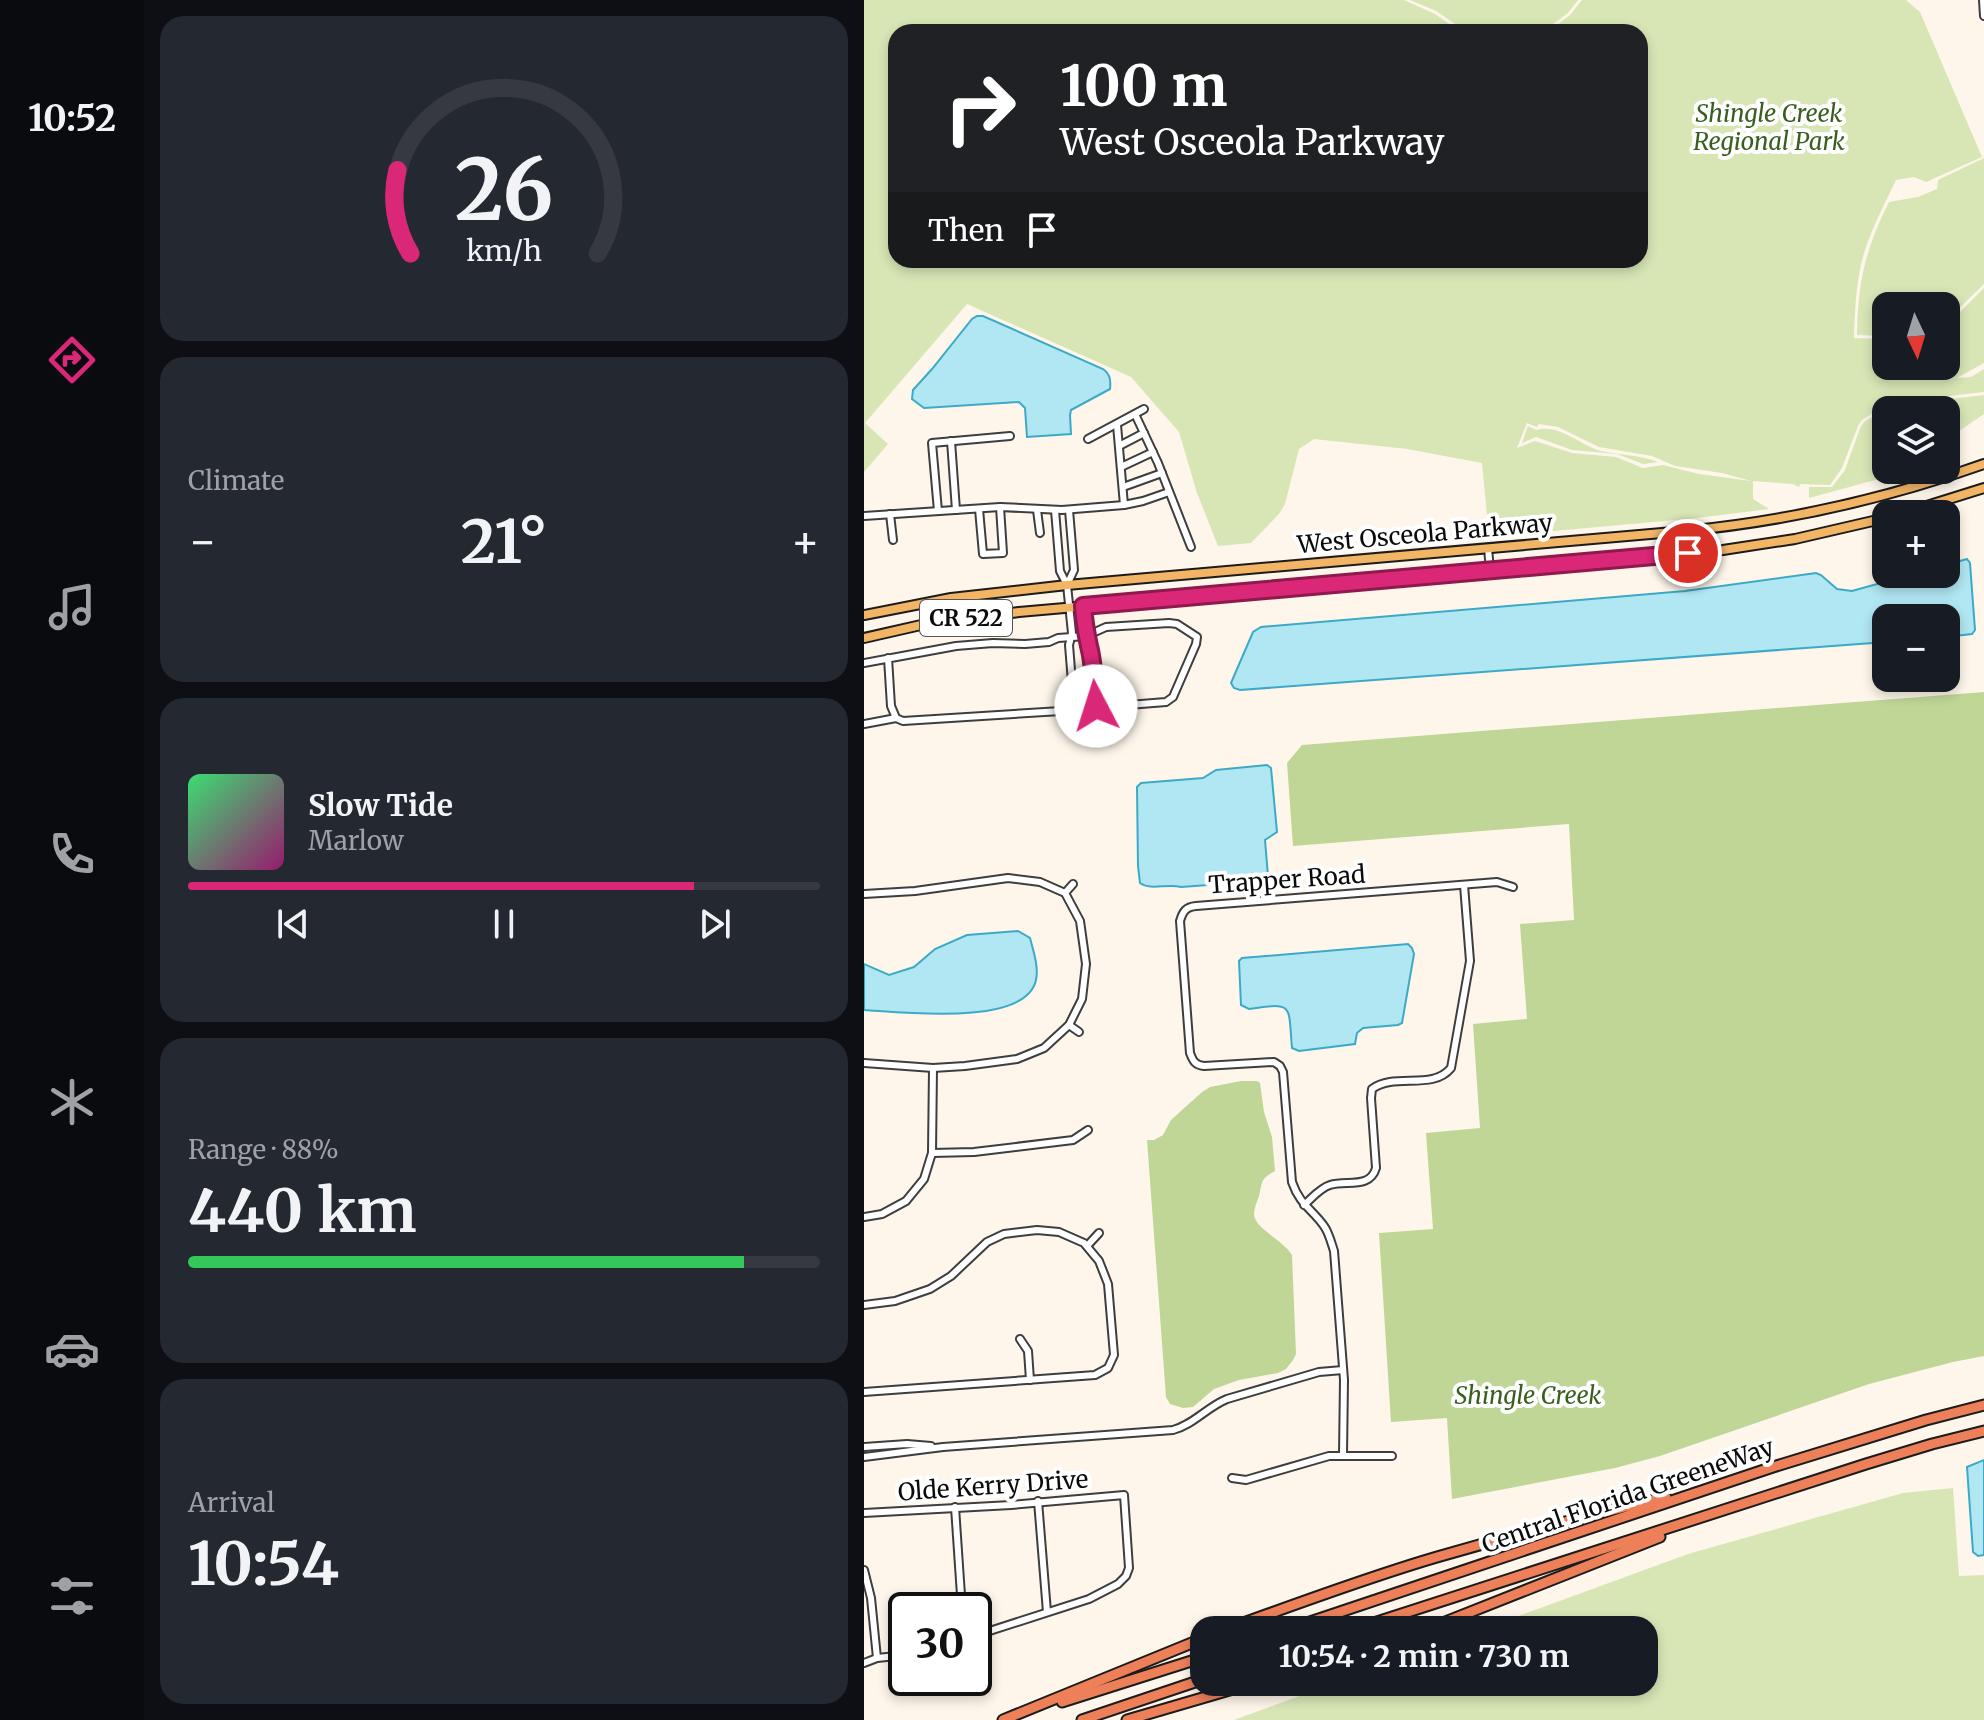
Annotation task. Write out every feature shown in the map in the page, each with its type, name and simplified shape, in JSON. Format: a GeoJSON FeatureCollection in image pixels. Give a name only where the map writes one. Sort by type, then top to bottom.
{"type":"FeatureCollection","features":[{"type":"Feature","properties":{"kind":"highway","name":"Central Florida GreeneWay"},"geometry":{"type":"LineString","coordinates":[[1328,1616],[1881,1433],[1984,1405]]}},
{"type":"Feature","properties":{"kind":"highway","name":"Central Florida GreeneWay"},"geometry":{"type":"LineString","coordinates":[[1395,1616],[1910,1451],[1984,1431]]}},
{"type":"Feature","properties":{"kind":"highway"},"geometry":{"type":"LineString","coordinates":[[1262,1616],[1435,1557],[1600,1512],[1717,1486]]}},
{"type":"Feature","properties":{"kind":"highway"},"geometry":{"type":"LineString","coordinates":[[1460,1616],[1743,1504]]}},
{"type":"Feature","properties":{"kind":"highway"},"geometry":{"type":"LineString","coordinates":[[1003,1720],[1190,1644]]}},
{"type":"Feature","properties":{"kind":"highway"},"geometry":{"type":"LineString","coordinates":[[1003,1720],[1190,1661]]}},
{"type":"Feature","properties":{"kind":"highway"},"geometry":{"type":"LineString","coordinates":[[1082,1720],[1190,1684]]}},
{"type":"Feature","properties":{"kind":"highway"},"geometry":{"type":"LineString","coordinates":[[1127,1720],[1209,1696]]}},
{"type":"Feature","properties":{"kind":"main road","name":"West Osceola Parkway"},"geometry":{"type":"LineString","coordinates":[[864,615],[951,598],[1067,585],[1722,527],[1792,517],[1887,496],[1984,464]]}},
{"type":"Feature","properties":{"kind":"main road"},"geometry":{"type":"LineString","coordinates":[[1946,500],[1984,488]]}},
{"type":"Feature","properties":{"kind":"main road","name":"West Osceola Parkway"},"geometry":{"type":"LineString","coordinates":[[864,638],[954,620],[1083,606],[1758,545],[1872,521]]}},
{"type":"Feature","properties":{"kind":"street"},"geometry":{"type":"LineString","coordinates":[[1983,0],[1984,16]]}},
{"type":"Feature","properties":{"kind":"street"},"geometry":{"type":"LineString","coordinates":[[1088,439],[1144,409]]}},
{"type":"Feature","properties":{"kind":"street"},"geometry":{"type":"LineString","coordinates":[[1135,414],[1191,547]]}},
{"type":"Feature","properties":{"kind":"street"},"geometry":{"type":"LineString","coordinates":[[1117,425],[1124,505]]}},
{"type":"Feature","properties":{"kind":"street"},"geometry":{"type":"LineString","coordinates":[[1119,446],[1144,433]]}},
{"type":"Feature","properties":{"kind":"street"},"geometry":{"type":"LineString","coordinates":[[938,511],[932,443],[1010,436]]}},
{"type":"Feature","properties":{"kind":"street"},"geometry":{"type":"LineString","coordinates":[[951,441],[956,510]]}},
{"type":"Feature","properties":{"kind":"street"},"geometry":{"type":"LineString","coordinates":[[1121,467],[1153,452]]}},
{"type":"Feature","properties":{"kind":"street"},"geometry":{"type":"LineString","coordinates":[[1123,487],[1162,473]]}},
{"type":"Feature","properties":{"kind":"street"},"geometry":{"type":"LineString","coordinates":[[864,516],[1000,507],[1069,510],[1124,505],[1169,492]]}},
{"type":"Feature","properties":{"kind":"street"},"geometry":{"type":"LineString","coordinates":[[979,509],[983,554],[1003,553],[1000,507]]}},
{"type":"Feature","properties":{"kind":"street"},"geometry":{"type":"LineString","coordinates":[[1037,510],[1040,533]]}},
{"type":"Feature","properties":{"kind":"street"},"geometry":{"type":"LineString","coordinates":[[1055,510],[1060,571],[1067,585],[1074,707]]}},
{"type":"Feature","properties":{"kind":"street"},"geometry":{"type":"LineString","coordinates":[[1067,585],[1074,570],[1069,510]]}},
{"type":"Feature","properties":{"kind":"street"},"geometry":{"type":"LineString","coordinates":[[890,514],[893,540]]}},
{"type":"Feature","properties":{"kind":"street"},"geometry":{"type":"LineString","coordinates":[[1057,536],[1072,536]]}},
{"type":"Feature","properties":{"kind":"street"},"geometry":{"type":"LineString","coordinates":[[1488,548],[1490,570]]}},
{"type":"Feature","properties":{"kind":"street"},"geometry":{"type":"LineString","coordinates":[[1083,606],[1096,706]]}},
{"type":"Feature","properties":{"kind":"street"},"geometry":{"type":"LineString","coordinates":[[864,663],[956,646],[1035,644],[1086,636],[1106,627],[1169,623],[1177,624],[1197,637],[1173,697],[1166,702],[921,721],[896,718],[864,724]]}},
{"type":"Feature","properties":{"kind":"street"},"geometry":{"type":"LineString","coordinates":[[888,658],[891,706],[896,718]]}},
{"type":"Feature","properties":{"kind":"street"},"geometry":{"type":"LineString","coordinates":[[864,894],[915,891],[1008,878],[1040,882],[1065,893],[1080,921],[1086,964],[1082,999],[1069,1025],[1044,1048],[1017,1059],[933,1068],[864,1063]]}},
{"type":"Feature","properties":{"kind":"street","name":"Trapper Road"},"geometry":{"type":"LineString","coordinates":[[1343,1455],[1343,1370],[1334,1251],[1322,1223],[1296,1195],[1292,1182],[1283,1072],[1274,1062],[1197,1065],[1190,1053],[1180,921],[1183,912],[1196,906],[1497,882],[1513,887]]}},
{"type":"Feature","properties":{"kind":"street"},"geometry":{"type":"LineString","coordinates":[[1065,893],[1073,884]]}},
{"type":"Feature","properties":{"kind":"street"},"geometry":{"type":"LineString","coordinates":[[1304,1205],[1325,1187],[1362,1182],[1374,1174],[1372,1089],[1385,1082],[1440,1078],[1451,1068],[1470,961],[1464,885]]}},
{"type":"Feature","properties":{"kind":"street"},"geometry":{"type":"LineString","coordinates":[[1069,1025],[1079,1032]]}},
{"type":"Feature","properties":{"kind":"street"},"geometry":{"type":"LineString","coordinates":[[864,1217],[882,1214],[906,1201],[924,1179],[932,1153],[933,1068]]}},
{"type":"Feature","properties":{"kind":"street"},"geometry":{"type":"LineString","coordinates":[[932,1153],[974,1152],[1073,1140],[1088,1130]]}},
{"type":"Feature","properties":{"kind":"street"},"geometry":{"type":"LineString","coordinates":[[864,1305],[895,1301],[930,1289],[951,1276],[987,1242],[1004,1234],[1037,1230],[1059,1232],[1084,1243],[1099,1261],[1108,1284],[1114,1355],[1108,1368],[1095,1375],[864,1392]]}},
{"type":"Feature","properties":{"kind":"street"},"geometry":{"type":"LineString","coordinates":[[1087,1246],[1099,1233]]}},
{"type":"Feature","properties":{"kind":"street"},"geometry":{"type":"LineString","coordinates":[[1020,1339],[1028,1351],[1030,1380]]}},
{"type":"Feature","properties":{"kind":"street"},"geometry":{"type":"LineString","coordinates":[[864,1457],[943,1447],[1173,1430],[1185,1427],[1227,1399],[1319,1372],[1343,1370]]}},
{"type":"Feature","properties":{"kind":"street"},"geometry":{"type":"LineString","coordinates":[[864,1447],[907,1444],[943,1447]]}},
{"type":"Feature","properties":{"kind":"street"},"geometry":{"type":"LineString","coordinates":[[1232,1478],[1246,1480],[1321,1458],[1392,1456]]}},
{"type":"Feature","properties":{"kind":"street","name":"Olde Kerry Drive"},"geometry":{"type":"LineString","coordinates":[[864,1513],[1124,1495],[1129,1568],[1126,1576],[1118,1584],[1089,1599],[1047,1612]]}},
{"type":"Feature","properties":{"kind":"street"},"geometry":{"type":"LineString","coordinates":[[992,1630],[1047,1612],[1038,1501]]}},
{"type":"Feature","properties":{"kind":"street"},"geometry":{"type":"LineString","coordinates":[[955,1507],[961,1592]]}},
{"type":"Feature","properties":{"kind":"street"},"geometry":{"type":"LineString","coordinates":[[864,1570],[871,1598],[877,1658]]}},
{"type":"Feature","properties":{"kind":"street"},"geometry":{"type":"LineString","coordinates":[[864,1663],[888,1657]]}},
{"type":"Feature","properties":{"kind":"green space","name":"Shingle Creek Regional Park"},"geometry":{"type":"Polygon","coordinates":[[[864,0],[1404,0],[1449,24],[888,24],[888,268],[1648,268],[1648,24],[1558,24],[1582,0],[1906,0],[1920,12],[1982,157],[1926,182],[1914,177],[1896,180],[1862,261],[1856,293],[1854,338],[1872,339],[1872,380],[1960,380],[1984,369],[1984,392],[1949,396],[1872,396],[1872,413],[1858,426],[1842,468],[1830,485],[1800,484],[1799,487],[1753,481],[1753,499],[1769,509],[1489,537],[1482,463],[1407,449],[1314,439],[1299,449],[1285,504],[1279,514],[1251,543],[1218,546],[1197,493],[1179,432],[1131,377],[967,304],[865,423],[888,444],[864,472],[864,0]],[[1527,423],[1517,448],[1535,441],[1572,453],[1616,457],[1643,468],[1663,465],[1699,474],[1751,481],[1675,466],[1652,456],[1599,447],[1558,427],[1539,424],[1537,427],[1527,423]]]}},
{"type":"Feature","properties":{"kind":"green space"},"geometry":{"type":"Polygon","coordinates":[[[1410,0],[1578,0],[1568,13],[1553,24],[1455,24],[1436,11],[1410,0]]]}},
{"type":"Feature","properties":{"kind":"green space"},"geometry":{"type":"Polygon","coordinates":[[[1984,158],[1984,284],[1960,307],[1960,292],[1872,292],[1872,336],[1857,335],[1864,267],[1889,202],[1918,197],[1937,189],[1938,180],[1984,158]]]}},
{"type":"Feature","properties":{"kind":"green space","name":"Shingle Creek Regional Park"},"geometry":{"type":"Polygon","coordinates":[[[1984,288],[1984,363],[1960,376],[1960,312],[1984,288]]]}},
{"type":"Feature","properties":{"kind":"green space"},"geometry":{"type":"Polygon","coordinates":[[[1984,395],[1984,414],[1960,430],[1960,398],[1984,395]]]}},
{"type":"Feature","properties":{"kind":"green space"},"geometry":{"type":"Polygon","coordinates":[[[1872,417],[1872,481],[1809,498],[1809,487],[1832,487],[1845,470],[1864,422],[1872,417]]]}},
{"type":"Feature","properties":{"kind":"green space"},"geometry":{"type":"Polygon","coordinates":[[[1528,426],[1536,430],[1553,429],[1601,451],[1637,456],[1658,462],[1643,464],[1617,454],[1572,450],[1536,437],[1522,443],[1528,426]]]}},
{"type":"Feature","properties":{"kind":"green space","name":"Shingle Creek"},"geometry":{"type":"Polygon","coordinates":[[[1984,692],[1984,1356],[1869,1384],[1660,1456],[1615,1468],[1452,1499],[1447,1418],[1391,1422],[1379,1233],[1433,1229],[1426,1133],[1480,1128],[1473,1024],[1527,1019],[1520,924],[1574,920],[1569,824],[1293,846],[1287,763],[1302,745],[1984,692]]]}},
{"type":"Feature","properties":{"kind":"green space"},"geometry":{"type":"Polygon","coordinates":[[[1241,1081],[1260,1083],[1272,1137],[1275,1171],[1263,1181],[1254,1214],[1259,1224],[1292,1255],[1296,1354],[1286,1369],[1278,1373],[1239,1380],[1214,1389],[1193,1407],[1183,1408],[1170,1404],[1166,1397],[1147,1140],[1163,1135],[1171,1120],[1202,1092],[1210,1087],[1241,1081]]]}},
{"type":"Feature","properties":{"kind":"green space"},"geometry":{"type":"Polygon","coordinates":[[[1953,1488],[1959,1576],[1984,1575],[1984,1720],[1234,1720],[1300,1696],[1658,1696],[1658,1616],[1518,1616],[1688,1554],[1903,1493],[1953,1488]]]}},
{"type":"Feature","properties":{"kind":"water"},"geometry":{"type":"Polygon","coordinates":[[[977,316],[1103,369],[1110,378],[1110,389],[1071,410],[1071,434],[1027,437],[1025,408],[1019,402],[924,408],[912,399],[913,390],[977,316]]]}},
{"type":"Feature","properties":{"kind":"water"},"geometry":{"type":"Polygon","coordinates":[[[1967,559],[1970,563],[1975,630],[1972,634],[1960,635],[1960,604],[1872,604],[1872,643],[1240,690],[1231,683],[1253,632],[1261,627],[1685,591],[1816,573],[1837,589],[1852,591],[1872,585],[1872,588],[1960,588],[1960,561],[1967,559]]]}},
{"type":"Feature","properties":{"kind":"water"},"geometry":{"type":"Polygon","coordinates":[[[1267,765],[1271,768],[1277,832],[1265,840],[1268,876],[1263,881],[1181,887],[1140,883],[1137,787],[1141,783],[1203,778],[1216,770],[1267,765]]]}},
{"type":"Feature","properties":{"kind":"water"},"geometry":{"type":"Polygon","coordinates":[[[1018,931],[1030,938],[1037,975],[1027,995],[1010,1005],[987,1011],[932,1014],[864,1010],[864,964],[889,975],[914,967],[935,949],[967,935],[1018,931]]]}},
{"type":"Feature","properties":{"kind":"water"},"geometry":{"type":"Polygon","coordinates":[[[1408,944],[1414,954],[1402,1023],[1363,1028],[1357,1033],[1355,1044],[1299,1051],[1292,1048],[1286,1010],[1275,1006],[1249,1009],[1241,1005],[1239,961],[1242,958],[1408,944]]]}},
{"type":"Feature","properties":{"kind":"water"},"geometry":{"type":"Polygon","coordinates":[[[1984,1460],[1984,1555],[1978,1556],[1973,1552],[1967,1467],[1984,1460]]]}},
{"type":"Feature","properties":{"kind":"route"},"geometry":{"type":"LineString","coordinates":[[1096,706],[1083,606],[1688,553]]}}]}
